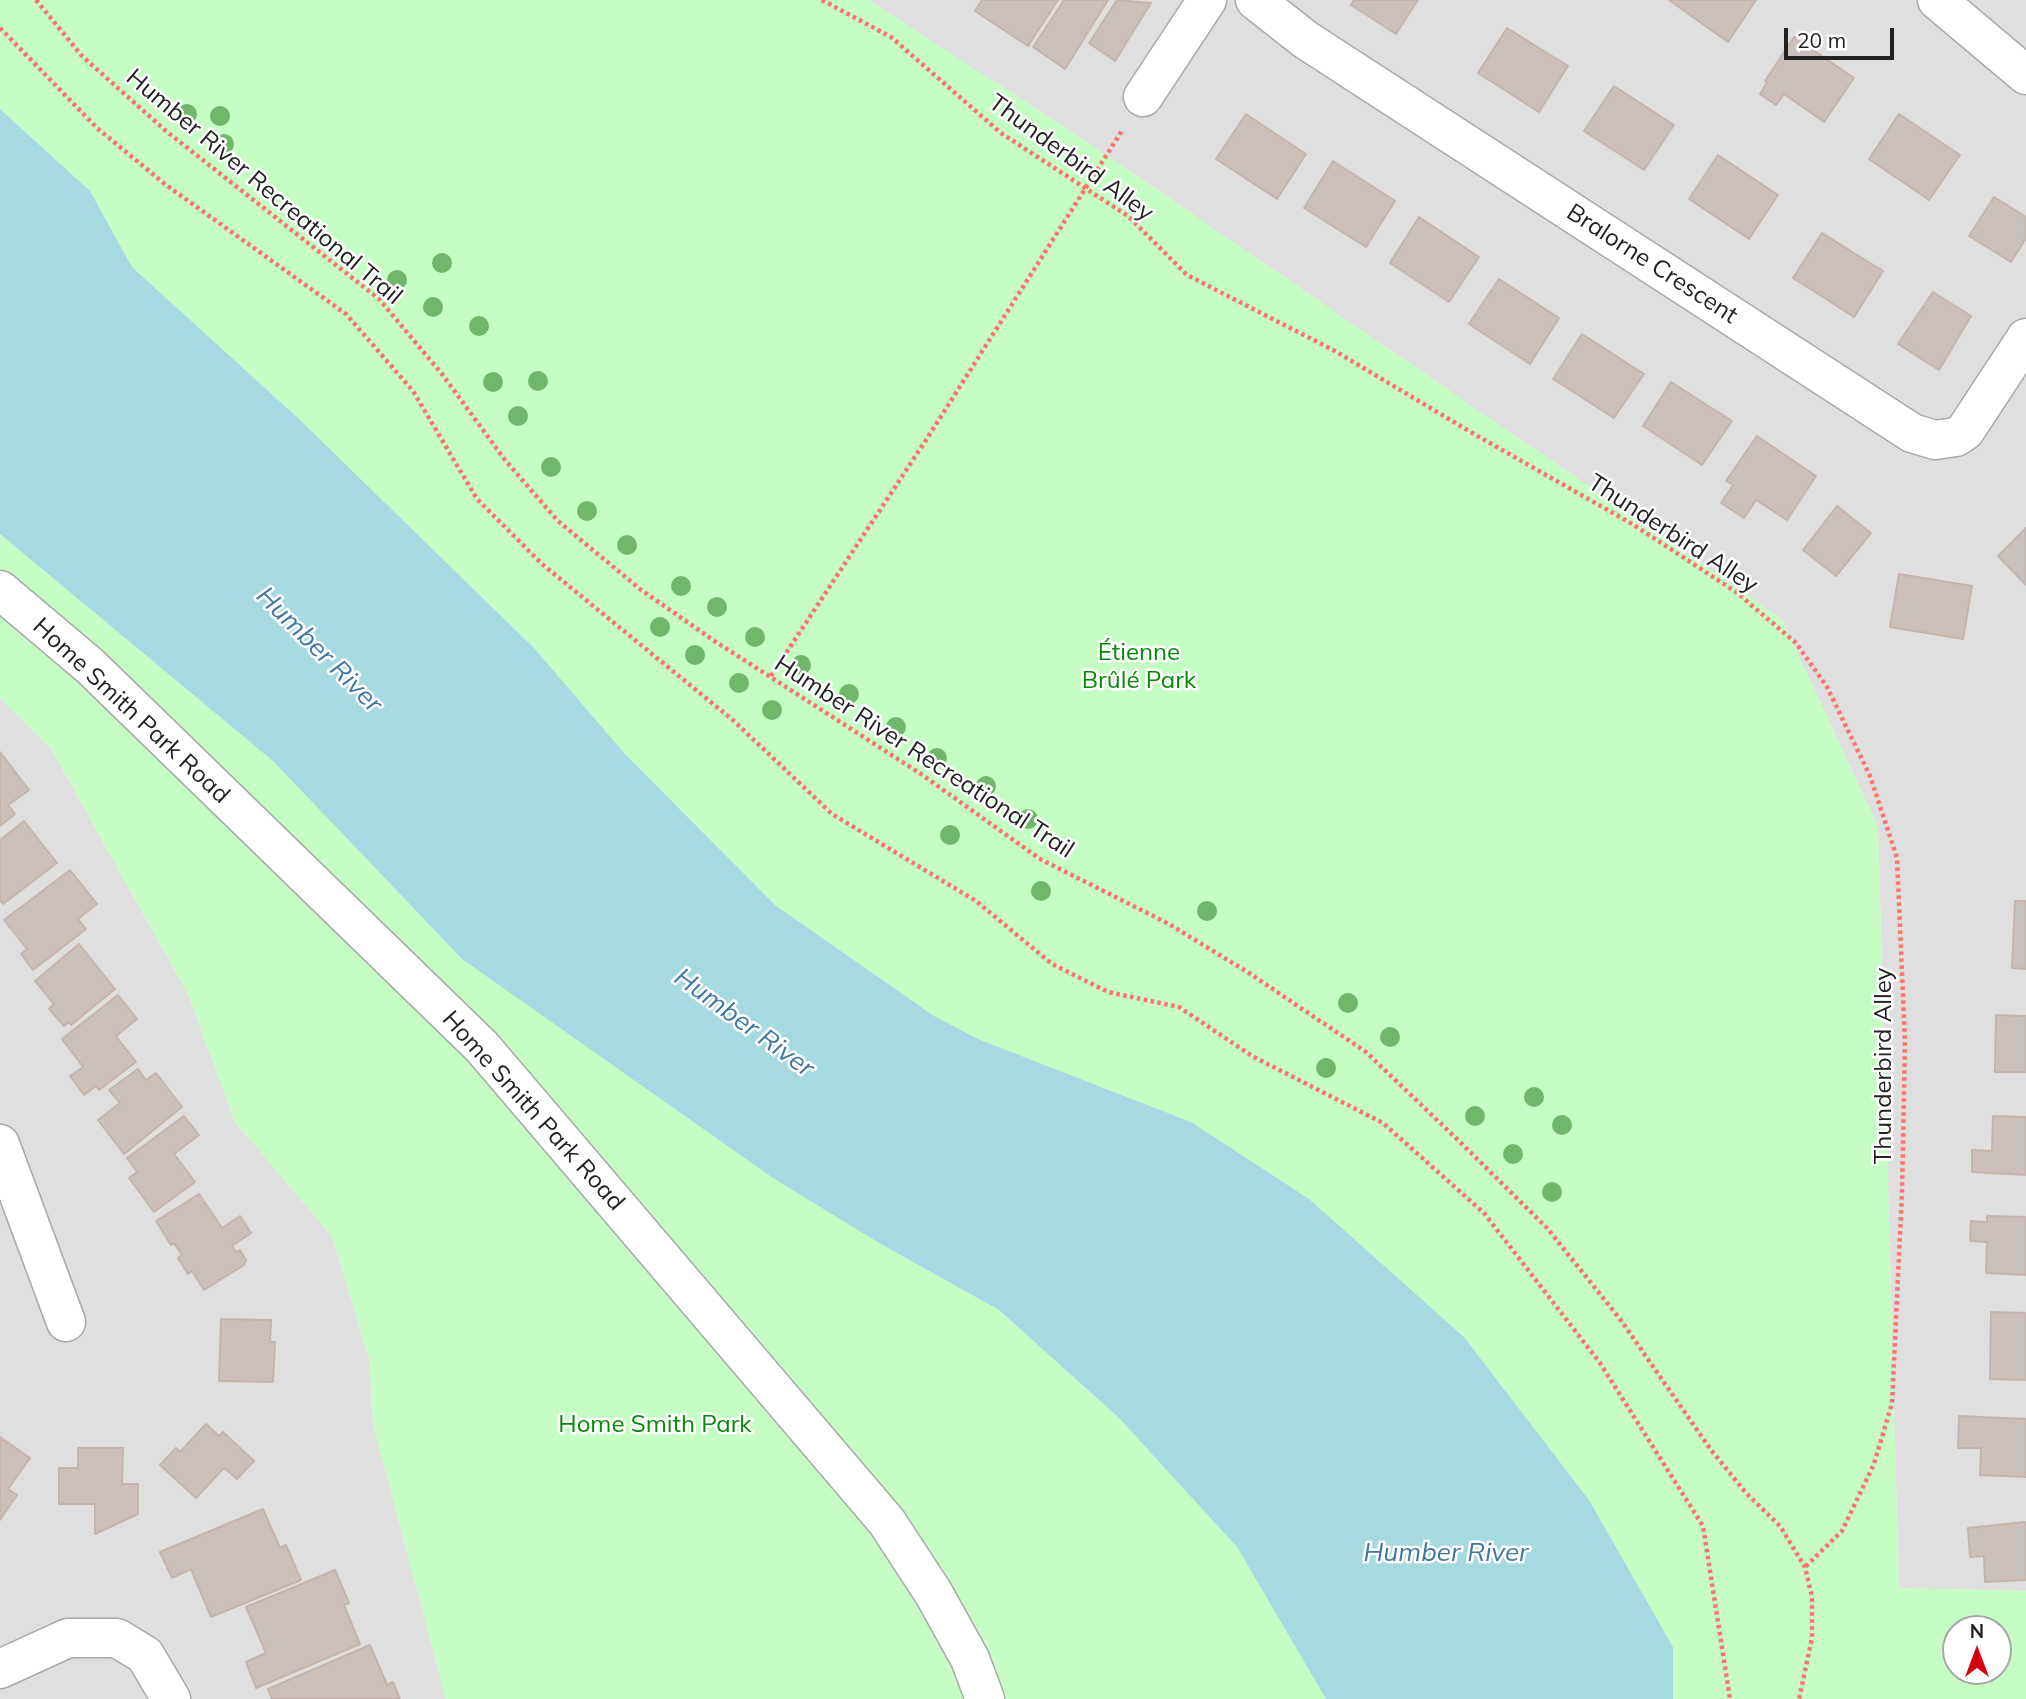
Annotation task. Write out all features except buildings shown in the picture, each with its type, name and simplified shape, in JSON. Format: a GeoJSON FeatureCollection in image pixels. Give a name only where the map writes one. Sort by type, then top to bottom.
{"type":"FeatureCollection","features":[{"type":"Feature","properties":{"kind":"street"},"geometry":{"type":"LineString","coordinates":[[1143,97],[1207,0]]}},
{"type":"Feature","properties":{"kind":"street","name":"Bralorne Crescent"},"geometry":{"type":"LineString","coordinates":[[1255,0],[1306,40],[1912,433],[1935,440],[1956,437],[1965,430],[2026,338]]}},
{"type":"Feature","properties":{"kind":"street"},"geometry":{"type":"LineString","coordinates":[[1937,0],[2022,63]]}},
{"type":"Feature","properties":{"kind":"street","name":"Home Smith Park Road"},"geometry":{"type":"LineString","coordinates":[[0,590],[90,666],[482,1047],[887,1522],[934,1594],[964,1648],[985,1699]]}},
{"type":"Feature","properties":{"kind":"street"},"geometry":{"type":"LineString","coordinates":[[2,1155],[66,1322]]}},
{"type":"Feature","properties":{"kind":"street"},"geometry":{"type":"LineString","coordinates":[[0,1669],[68,1637],[117,1638],[145,1655],[171,1699]]}},
{"type":"Feature","properties":{"kind":"path","name":"Humber River Recreational Trail"},"geometry":{"type":"LineString","coordinates":[[36,0],[82,56],[166,131],[379,299],[442,374],[505,460],[558,521],[640,589],[921,774],[1040,859],[1169,924],[1250,973],[1366,1052],[1547,1228],[1620,1319],[1711,1450],[1746,1493],[1780,1526],[1805,1567],[1812,1597],[1812,1638],[1799,1699]]}},
{"type":"Feature","properties":{"kind":"path","name":"Thunderbird Alley"},"geometry":{"type":"LineString","coordinates":[[822,0],[891,37],[1001,133],[1128,216],[1187,275],[1335,351],[1634,525],[1736,592],[1796,643],[1827,687],[1870,776],[1897,858],[1905,1042],[1902,1192],[1892,1402],[1874,1464],[1842,1531],[1805,1567]]}},
{"type":"Feature","properties":{"kind":"path"},"geometry":{"type":"LineString","coordinates":[[0,28],[97,128],[166,185],[346,314],[413,391],[477,499],[542,564],[734,721],[832,814],[976,901],[1052,964],[1108,992],[1179,1007],[1252,1056],[1383,1124],[1484,1213],[1600,1363],[1703,1526],[1730,1699]]}},
{"type":"Feature","properties":{"kind":"path"},"geometry":{"type":"LineString","coordinates":[[771,676],[921,448],[1143,97]]}},
{"type":"Feature","properties":{"kind":"path"},"geometry":{"type":"LineString","coordinates":[[921,448],[1013,302]]}},
{"type":"Feature","properties":{"kind":"shaded area"},"geometry":{"type":"Polygon","coordinates":[[[869,0],[2026,0],[2026,1591],[1899,1589],[1878,826],[869,0]]]}},
{"type":"Feature","properties":{"kind":"shaded area"},"geometry":{"type":"Polygon","coordinates":[[[0,698],[50,747],[189,996],[235,1122],[332,1236],[369,1359],[373,1424],[446,1699],[0,1699],[0,698]]]}},
{"type":"Feature","properties":{"kind":"green space","name":"Étienne Brûlé Park"},"geometry":{"type":"Polygon","coordinates":[[[0,0],[869,0],[1104,153],[1782,619],[1878,826],[1899,1588],[2026,1591],[2026,1699],[1673,1699],[1673,1647],[1589,1500],[1464,1337],[1191,1122],[978,1039],[933,1016],[775,905],[625,754],[535,649],[299,419],[132,267],[90,191],[0,109],[0,0]]]}},
{"type":"Feature","properties":{"kind":"green space","name":"Home Smith Park"},"geometry":{"type":"Polygon","coordinates":[[[0,534],[273,761],[462,959],[879,1243],[999,1310],[1119,1418],[1238,1547],[1326,1699],[446,1699],[373,1424],[369,1358],[332,1236],[235,1122],[189,996],[50,747],[0,698],[0,534]]]}},
{"type":"Feature","properties":{"kind":"water","name":"Humber River"},"geometry":{"type":"Polygon","coordinates":[[[0,109],[90,191],[132,267],[299,419],[535,649],[625,754],[775,905],[934,1016],[978,1039],[1191,1122],[1309,1199],[1464,1337],[1589,1500],[1673,1647],[1673,1699],[1326,1699],[1237,1547],[1119,1418],[999,1310],[879,1243],[773,1178],[462,959],[273,761],[0,534],[0,109]]]}}]}
